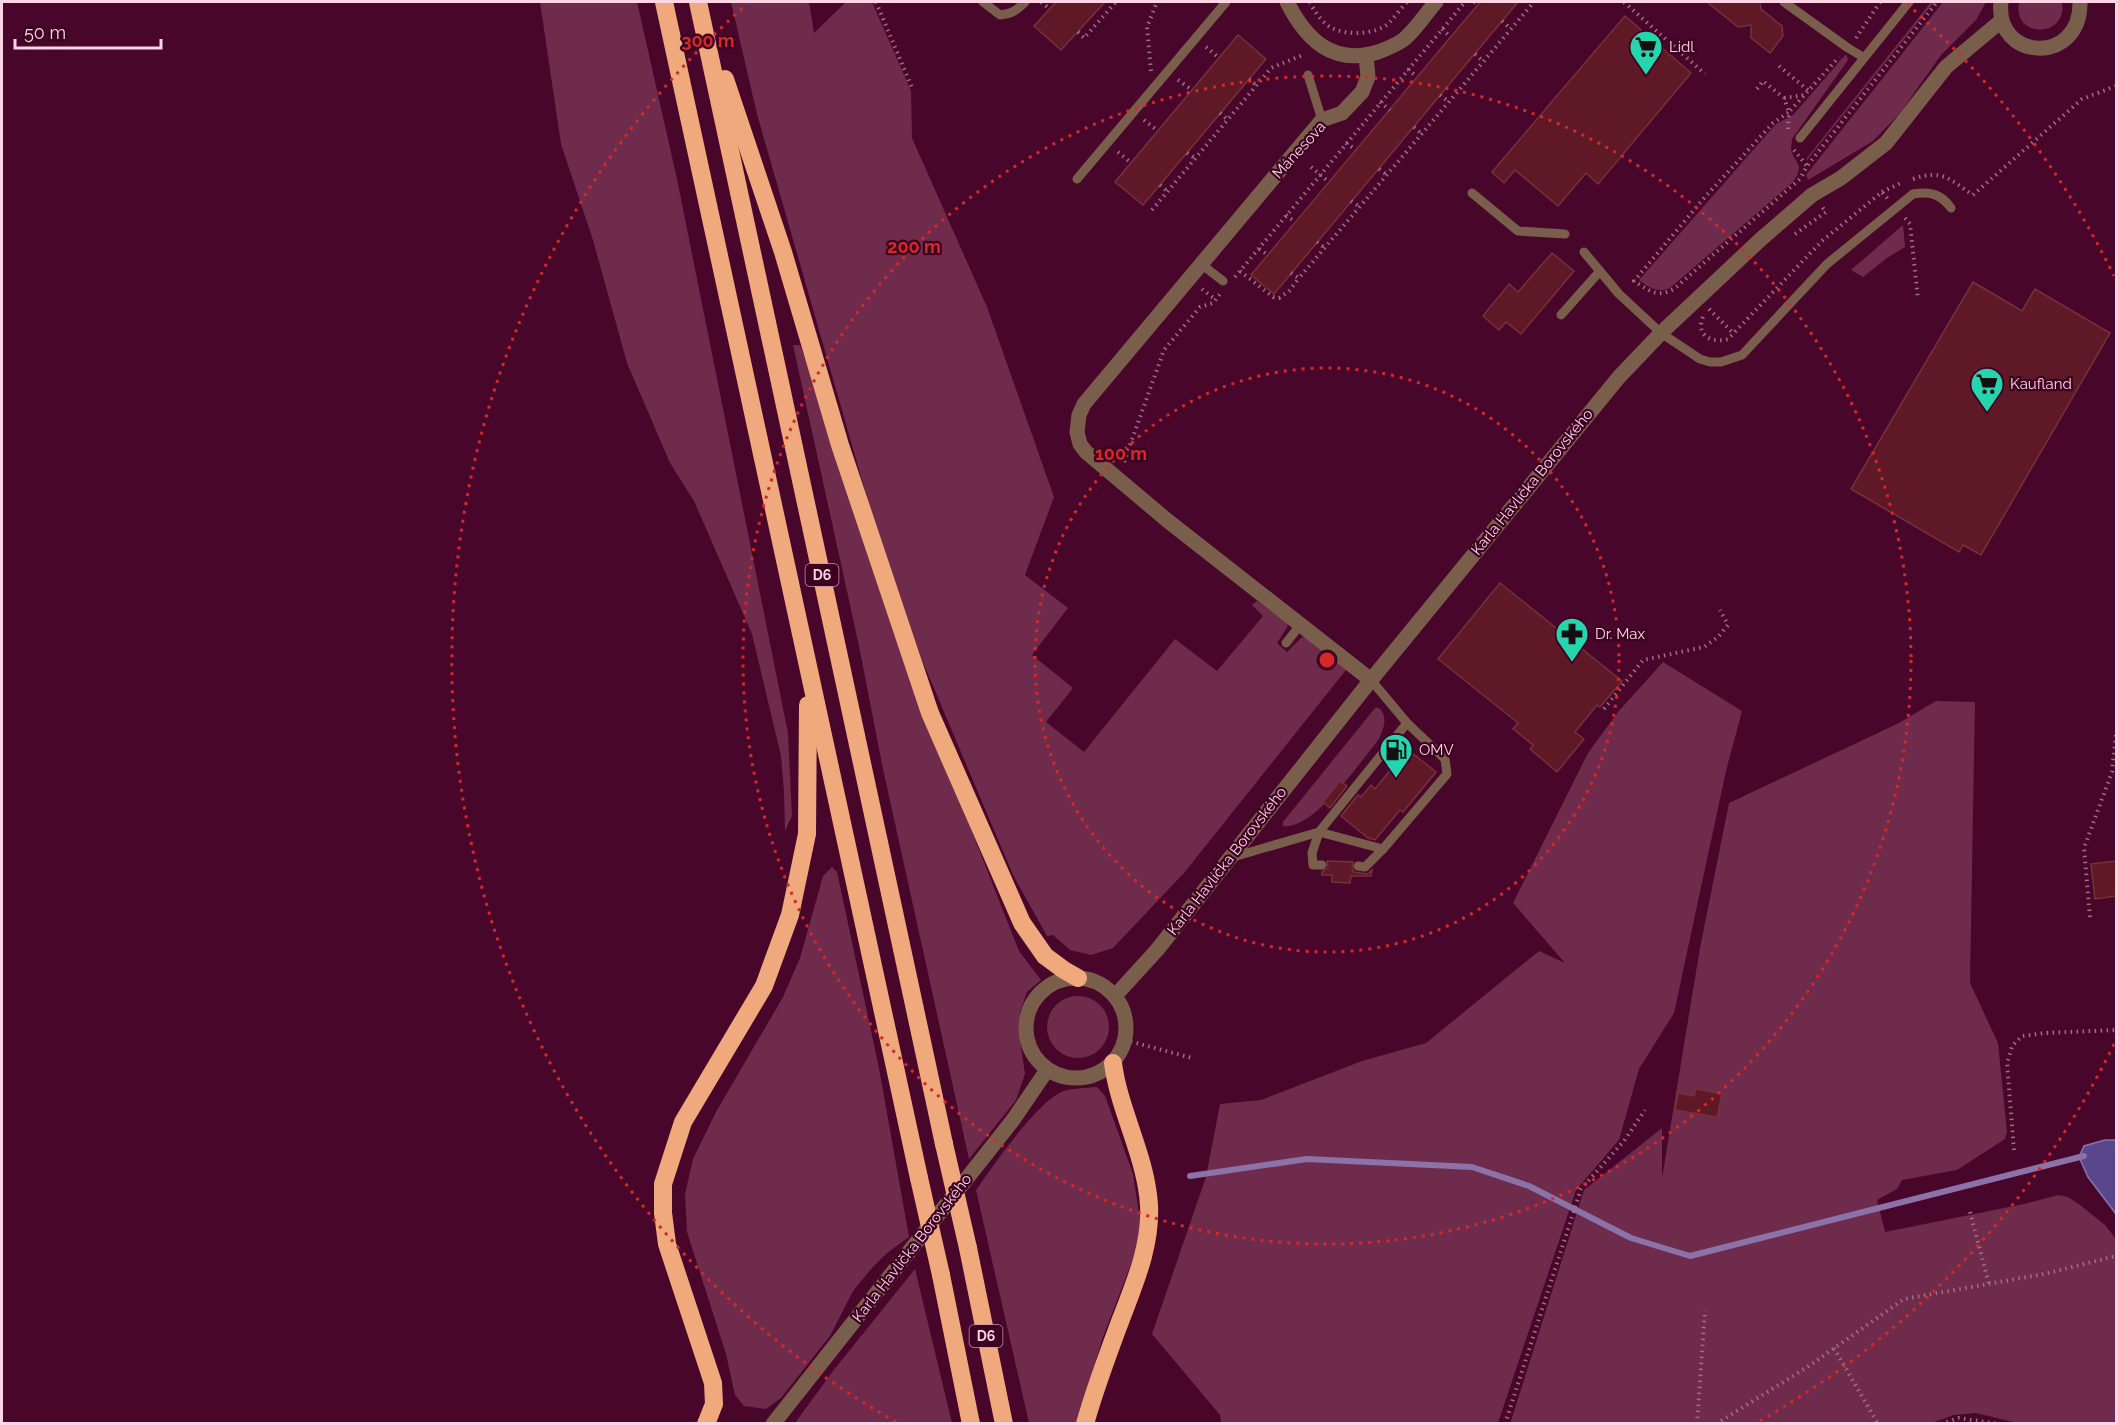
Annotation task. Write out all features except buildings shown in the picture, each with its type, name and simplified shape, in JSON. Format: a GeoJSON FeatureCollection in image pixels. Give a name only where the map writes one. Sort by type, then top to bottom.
{"type":"FeatureCollection","features":[{"type":"Feature","properties":{"kind":"highway","name":"D6"},"geometry":{"type":"LineString","coordinates":[[664,2],[808,673],[941,1275],[971,1424]]}},
{"type":"Feature","properties":{"kind":"highway","name":"D6"},"geometry":{"type":"LineString","coordinates":[[699,4],[1004,1424]]}},
{"type":"Feature","properties":{"kind":"highway"},"geometry":{"type":"LineString","coordinates":[[699,4],[779,241],[840,445],[930,713],[1022,923],[1044,956],[1078,978]]}},
{"type":"Feature","properties":{"kind":"highway"},"geometry":{"type":"LineString","coordinates":[[706,1424],[714,1404],[713,1383],[668,1244],[663,1213],[663,1184],[682,1122],[764,986],[789,915],[807,834],[808,673]]}},
{"type":"Feature","properties":{"kind":"highway"},"geometry":{"type":"LineString","coordinates":[[1085,1424],[1096,1386],[1143,1261],[1149,1223],[1146,1181],[1116,1086],[1113,1063]]}},
{"type":"Feature","properties":{"kind":"street"},"geometry":{"type":"LineString","coordinates":[[1287,2],[1298,22],[1321,47],[1352,56],[1366,55],[1386,49],[1404,40],[1436,2]]}},
{"type":"Feature","properties":{"kind":"street"},"geometry":{"type":"LineString","coordinates":[[2001,2],[2001,21],[2008,33],[2018,42],[2030,48],[2043,49],[2056,46],[2068,38],[2076,27],[2080,15],[2080,2]]}},
{"type":"Feature","properties":{"kind":"street","name":"Karla Havlíčka Borovského"},"geometry":{"type":"LineString","coordinates":[[1115,996],[1157,950],[1371,680],[1618,378],[1661,333],[1760,240],[1812,195],[1841,178],[1886,143],[1946,67],[2001,21]]}},
{"type":"Feature","properties":{"kind":"street","name":"Mánesova"},"geometry":{"type":"LineString","coordinates":[[1366,55],[1368,77],[1362,92],[1342,113],[1322,120],[1217,244],[1084,404],[1079,415],[1077,432],[1080,444],[1086,452],[1118,479],[1371,680]]}},
{"type":"Feature","properties":{"kind":"street"},"geometry":{"type":"LineString","coordinates":[[1078,978],[1099,983],[1115,996],[1124,1012],[1127,1031],[1113,1063],[1103,1070],[1081,1078],[1070,1078],[1047,1070],[1038,1061],[1026,1038],[1026,1025],[1028,1012],[1034,1000],[1048,987],[1065,979],[1078,978]]}},
{"type":"Feature","properties":{"kind":"street","name":"Karla Havlíčka Borovského"},"geometry":{"type":"LineString","coordinates":[[772,1424],[1013,1120],[1047,1070]]}},
{"type":"Feature","properties":{"kind":"lane"},"geometry":{"type":"LineString","coordinates":[[983,2],[1000,15],[1017,10],[1026,2]]}},
{"type":"Feature","properties":{"kind":"lane"},"geometry":{"type":"LineString","coordinates":[[1077,179],[1226,2]]}},
{"type":"Feature","properties":{"kind":"lane"},"geometry":{"type":"LineString","coordinates":[[1784,2],[1863,57]]}},
{"type":"Feature","properties":{"kind":"lane"},"geometry":{"type":"LineString","coordinates":[[1800,138],[1908,2]]}},
{"type":"Feature","properties":{"kind":"lane"},"geometry":{"type":"LineString","coordinates":[[1308,75],[1322,120]]}},
{"type":"Feature","properties":{"kind":"lane"},"geometry":{"type":"LineString","coordinates":[[1584,252],[1619,294],[1661,333],[1700,359],[1710,362],[1730,360],[1742,354],[1827,264],[1912,194],[1926,192],[1936,194],[1951,208]]}},
{"type":"Feature","properties":{"kind":"lane"},"geometry":{"type":"LineString","coordinates":[[1472,193],[1518,231],[1565,234]]}},
{"type":"Feature","properties":{"kind":"lane"},"geometry":{"type":"LineString","coordinates":[[1201,264],[1226,282]]}},
{"type":"Feature","properties":{"kind":"lane"},"geometry":{"type":"LineString","coordinates":[[1561,315],[1600,271]]}},
{"type":"Feature","properties":{"kind":"lane"},"geometry":{"type":"LineString","coordinates":[[1286,642],[1300,624]]}},
{"type":"Feature","properties":{"kind":"lane"},"geometry":{"type":"LineString","coordinates":[[1358,866],[1365,867],[1383,849],[1448,774],[1445,759],[1407,723],[1371,680]]}},
{"type":"Feature","properties":{"kind":"lane"},"geometry":{"type":"LineString","coordinates":[[1322,865],[1313,865],[1312,853],[1319,832],[1407,723]]}},
{"type":"Feature","properties":{"kind":"lane"},"geometry":{"type":"LineString","coordinates":[[1227,859],[1319,832],[1383,849]]}},
{"type":"Feature","properties":{"kind":"path"},"geometry":{"type":"LineString","coordinates":[[876,2],[913,90]]}},
{"type":"Feature","properties":{"kind":"path"},"geometry":{"type":"LineString","coordinates":[[1041,2],[1050,9]]}},
{"type":"Feature","properties":{"kind":"path"},"geometry":{"type":"LineString","coordinates":[[1078,32],[1084,38],[1113,2]]}},
{"type":"Feature","properties":{"kind":"path"},"geometry":{"type":"LineString","coordinates":[[1153,88],[1147,27],[1157,2]]}},
{"type":"Feature","properties":{"kind":"path"},"geometry":{"type":"LineString","coordinates":[[1310,2],[1314,10],[1330,27],[1352,32],[1378,30],[1388,24],[1407,2]]}},
{"type":"Feature","properties":{"kind":"path"},"geometry":{"type":"LineString","coordinates":[[1226,282],[1240,271],[1465,2]]}},
{"type":"Feature","properties":{"kind":"path"},"geometry":{"type":"LineString","coordinates":[[1240,271],[1273,297],[1278,298],[1289,291],[1534,2]]}},
{"type":"Feature","properties":{"kind":"path"},"geometry":{"type":"LineString","coordinates":[[1624,2],[1705,74]]}},
{"type":"Feature","properties":{"kind":"path"},"geometry":{"type":"LineString","coordinates":[[1881,2],[1848,48],[1789,112],[1773,123],[1705,197],[1634,281],[1652,293],[1664,294],[1674,289],[1800,179],[1807,166],[1937,2]]}},
{"type":"Feature","properties":{"kind":"path"},"geometry":{"type":"LineString","coordinates":[[1502,21],[1511,29]]}},
{"type":"Feature","properties":{"kind":"path"},"geometry":{"type":"LineString","coordinates":[[1152,210],[1271,68],[1321,47],[1330,27]]}},
{"type":"Feature","properties":{"kind":"path"},"geometry":{"type":"LineString","coordinates":[[1442,29],[1451,37]]}},
{"type":"Feature","properties":{"kind":"path"},"geometry":{"type":"LineString","coordinates":[[1474,54],[1483,61]]}},
{"type":"Feature","properties":{"kind":"path"},"geometry":{"type":"LineString","coordinates":[[1779,66],[1807,93]]}},
{"type":"Feature","properties":{"kind":"path"},"geometry":{"type":"LineString","coordinates":[[1408,69],[1417,77]]}},
{"type":"Feature","properties":{"kind":"path"},"geometry":{"type":"LineString","coordinates":[[1249,79],[1256,86]]}},
{"type":"Feature","properties":{"kind":"path"},"geometry":{"type":"LineString","coordinates":[[1757,89],[1763,81],[1784,98],[1789,112],[1788,130]]}},
{"type":"Feature","properties":{"kind":"path"},"geometry":{"type":"LineString","coordinates":[[1973,195],[2082,99],[2116,86]]}},
{"type":"Feature","properties":{"kind":"path"},"geometry":{"type":"LineString","coordinates":[[1784,98],[1807,93]]}},
{"type":"Feature","properties":{"kind":"path"},"geometry":{"type":"LineString","coordinates":[[1440,95],[1449,102]]}},
{"type":"Feature","properties":{"kind":"path"},"geometry":{"type":"LineString","coordinates":[[1380,102],[1390,110]]}},
{"type":"Feature","properties":{"kind":"path"},"geometry":{"type":"LineString","coordinates":[[1220,113],[1227,119]]}},
{"type":"Feature","properties":{"kind":"path"},"geometry":{"type":"LineString","coordinates":[[1414,127],[1422,134]]}},
{"type":"Feature","properties":{"kind":"path"},"geometry":{"type":"LineString","coordinates":[[1346,143],[1356,150]]}},
{"type":"Feature","properties":{"kind":"path"},"geometry":{"type":"LineString","coordinates":[[1792,147],[1807,166]]}},
{"type":"Feature","properties":{"kind":"path"},"geometry":{"type":"LineString","coordinates":[[1187,153],[1195,158]]}},
{"type":"Feature","properties":{"kind":"path"},"geometry":{"type":"LineString","coordinates":[[1311,167],[1329,182]]}},
{"type":"Feature","properties":{"kind":"path"},"geometry":{"type":"LineString","coordinates":[[1379,169],[1387,175]]}},
{"type":"Feature","properties":{"kind":"path"},"geometry":{"type":"LineString","coordinates":[[1160,185],[1167,191]]}},
{"type":"Feature","properties":{"kind":"path"},"geometry":{"type":"LineString","coordinates":[[1352,201],[1360,207]]}},
{"type":"Feature","properties":{"kind":"path"},"geometry":{"type":"LineString","coordinates":[[1286,215],[1295,222]]}},
{"type":"Feature","properties":{"kind":"path"},"geometry":{"type":"LineString","coordinates":[[1317,242],[1324,248]]}},
{"type":"Feature","properties":{"kind":"path"},"geometry":{"type":"LineString","coordinates":[[1258,248],[1268,255]]}},
{"type":"Feature","properties":{"kind":"path"},"geometry":{"type":"LineString","coordinates":[[1291,273],[1299,278]]}},
{"type":"Feature","properties":{"kind":"path"},"geometry":{"type":"LineString","coordinates":[[1118,479],[1164,350],[1200,307],[1213,303],[1223,291]]}},
{"type":"Feature","properties":{"kind":"path"},"geometry":{"type":"LineString","coordinates":[[1709,309],[1733,333],[1728,339],[1713,341],[1702,334],[1701,319],[1709,309]]}},
{"type":"Feature","properties":{"kind":"path"},"geometry":{"type":"LineString","coordinates":[[1604,709],[1643,660],[1704,647],[1718,637],[1728,625],[1720,610]]}},
{"type":"Feature","properties":{"kind":"path"},"geometry":{"type":"LineString","coordinates":[[2090,917],[2084,849],[2112,772],[2116,734]]}},
{"type":"Feature","properties":{"kind":"path"},"geometry":{"type":"LineString","coordinates":[[2014,1150],[2007,1063],[2012,1046],[2022,1036],[2116,1030]]}},
{"type":"Feature","properties":{"kind":"path"},"geometry":{"type":"LineString","coordinates":[[1125,1040],[1192,1058]]}},
{"type":"Feature","properties":{"kind":"path"},"geometry":{"type":"LineString","coordinates":[[1505,1424],[1581,1189],[1624,1141],[1645,1110]]}},
{"type":"Feature","properties":{"kind":"path"},"geometry":{"type":"LineString","coordinates":[[1970,1212],[1989,1284]]}},
{"type":"Feature","properties":{"kind":"path"},"geometry":{"type":"LineString","coordinates":[[1716,1424],[1834,1348],[1904,1299],[2044,1274],[2116,1256]]}},
{"type":"Feature","properties":{"kind":"path"},"geometry":{"type":"LineString","coordinates":[[1697,1424],[1705,1310]]}},
{"type":"Feature","properties":{"kind":"path"},"geometry":{"type":"LineString","coordinates":[[1834,1348],[1878,1424]]}},
{"type":"Feature","properties":{"kind":"path"},"geometry":{"type":"LineString","coordinates":[[1941,1424],[1959,1418],[1998,1424]]}},
{"type":"Feature","properties":{"kind":"shaded area"},"geometry":{"type":"Polygon","coordinates":[[[540,2],[637,2],[677,179],[788,733],[792,816],[785,831],[781,756],[752,634],[694,501],[670,463],[627,363],[593,240],[561,144],[540,2]]]}},
{"type":"Feature","properties":{"kind":"shaded area"},"geometry":{"type":"Polygon","coordinates":[[[731,2],[809,2],[814,33],[846,2],[872,2],[911,91],[912,138],[987,307],[1054,497],[1025,575],[1068,608],[1032,655],[1073,688],[1046,722],[1084,752],[1175,639],[1217,671],[1263,616],[1252,605],[1257,601],[1286,622],[1288,626],[1277,643],[1287,652],[1302,637],[1306,638],[1346,670],[1184,873],[1113,948],[1091,955],[1070,950],[1053,935],[1047,936],[1013,875],[922,660],[870,508],[757,114],[731,2]]]}},
{"type":"Feature","properties":{"kind":"shaded area"},"geometry":{"type":"Polygon","coordinates":[[[1931,2],[1934,2],[1807,160],[1806,159],[1931,2]]]}},
{"type":"Feature","properties":{"kind":"shaded area"},"geometry":{"type":"Polygon","coordinates":[[[1943,2],[1986,2],[1976,20],[1941,55],[1900,113],[1873,141],[1808,180],[1806,175],[1943,2]]]}},
{"type":"Feature","properties":{"kind":"shaded area"},"geometry":{"type":"Polygon","coordinates":[[[2019,2],[2062,2],[2062,14],[2057,23],[2049,28],[2040,30],[2031,28],[2024,23],[2019,14],[2019,2]]]}},
{"type":"Feature","properties":{"kind":"shaded area"},"geometry":{"type":"Polygon","coordinates":[[[1846,54],[1848,60],[1792,139],[1792,154],[1799,167],[1793,182],[1670,288],[1654,289],[1639,280],[1776,124],[1793,115],[1846,54]]]}},
{"type":"Feature","properties":{"kind":"shaded area"},"geometry":{"type":"Polygon","coordinates":[[[1903,225],[1905,247],[1863,277],[1851,270],[1903,225]]]}},
{"type":"Feature","properties":{"kind":"shaded area"},"geometry":{"type":"Polygon","coordinates":[[[793,345],[800,345],[819,395],[894,634],[1019,951],[1041,980],[1027,992],[1020,1012],[1020,1040],[1025,1074],[1016,1100],[969,1159],[883,769],[859,646],[793,345]]]}},
{"type":"Feature","properties":{"kind":"shaded area"},"geometry":{"type":"Polygon","coordinates":[[[1663,662],[1742,711],[1726,771],[1674,1013],[1639,1069],[1619,1140],[1576,1190],[1498,1423],[1221,1423],[1220,1415],[1152,1334],[1206,1177],[1220,1104],[1261,1100],[1362,1061],[1426,1043],[1539,951],[1565,963],[1513,903],[1588,753],[1618,712],[1663,662]]]}},
{"type":"Feature","properties":{"kind":"shaded area"},"geometry":{"type":"Polygon","coordinates":[[[1936,701],[1975,702],[1970,983],[1998,1043],[2007,1132],[2005,1139],[1957,1170],[1902,1180],[1897,1189],[1877,1200],[1885,1232],[2058,1195],[2068,1197],[2105,1225],[2116,1239],[2116,1423],[2017,1423],[1976,1413],[1954,1415],[1929,1424],[1510,1424],[1584,1190],[1662,1128],[1662,1178],[1700,948],[1729,803],[1899,723],[1936,701]]]}},
{"type":"Feature","properties":{"kind":"shaded area"},"geometry":{"type":"Polygon","coordinates":[[[1375,708],[1379,708],[1384,715],[1383,727],[1379,739],[1361,763],[1336,793],[1308,818],[1295,825],[1283,826],[1283,822],[1375,708]]]}},
{"type":"Feature","properties":{"kind":"shaded area"},"geometry":{"type":"Polygon","coordinates":[[[832,867],[837,872],[879,1068],[909,1237],[887,1253],[853,1291],[830,1336],[781,1398],[766,1409],[744,1406],[735,1395],[726,1354],[687,1232],[685,1194],[693,1159],[716,1112],[783,997],[800,958],[823,876],[832,867]]]}},
{"type":"Feature","properties":{"kind":"shaded area"},"geometry":{"type":"Polygon","coordinates":[[[1072,996],[1084,996],[1100,1005],[1107,1015],[1109,1027],[1107,1039],[1100,1049],[1084,1058],[1072,1058],[1061,1053],[1052,1044],[1047,1033],[1047,1021],[1052,1010],[1061,1001],[1072,996]]]}},
{"type":"Feature","properties":{"kind":"shaded area"},"geometry":{"type":"Polygon","coordinates":[[[1097,1087],[1105,1096],[1133,1174],[1140,1219],[1138,1246],[1103,1337],[1077,1423],[1029,1423],[976,1190],[1029,1120],[1053,1097],[1068,1090],[1097,1087]]]}},
{"type":"Feature","properties":{"kind":"shaded area"},"geometry":{"type":"Polygon","coordinates":[[[2105,1140],[2116,1140],[2116,1214],[2088,1177],[2079,1157],[2084,1146],[2105,1140]]]}},
{"type":"Feature","properties":{"kind":"shaded area"},"geometry":{"type":"Polygon","coordinates":[[[915,1269],[952,1423],[795,1423],[833,1371],[915,1269]]]}},
{"type":"Feature","properties":{"kind":"waterway"},"geometry":{"type":"LineString","coordinates":[[1190,1176],[1307,1159],[1472,1167],[1529,1186],[1631,1238],[1690,1256],[2084,1156]]}},
{"type":"Feature","properties":{"kind":"place","name":"Lidl"},"geometry":{"type":"Point","coordinates":[1646,76]}},
{"type":"Feature","properties":{"kind":"place","name":"Kaufland"},"geometry":{"type":"Point","coordinates":[1987,413]}},
{"type":"Feature","properties":{"kind":"place","name":"Dr. Max"},"geometry":{"type":"Point","coordinates":[1572,663]}},
{"type":"Feature","properties":{"kind":"place","name":"OMV"},"geometry":{"type":"Point","coordinates":[1396,779]}}]}
